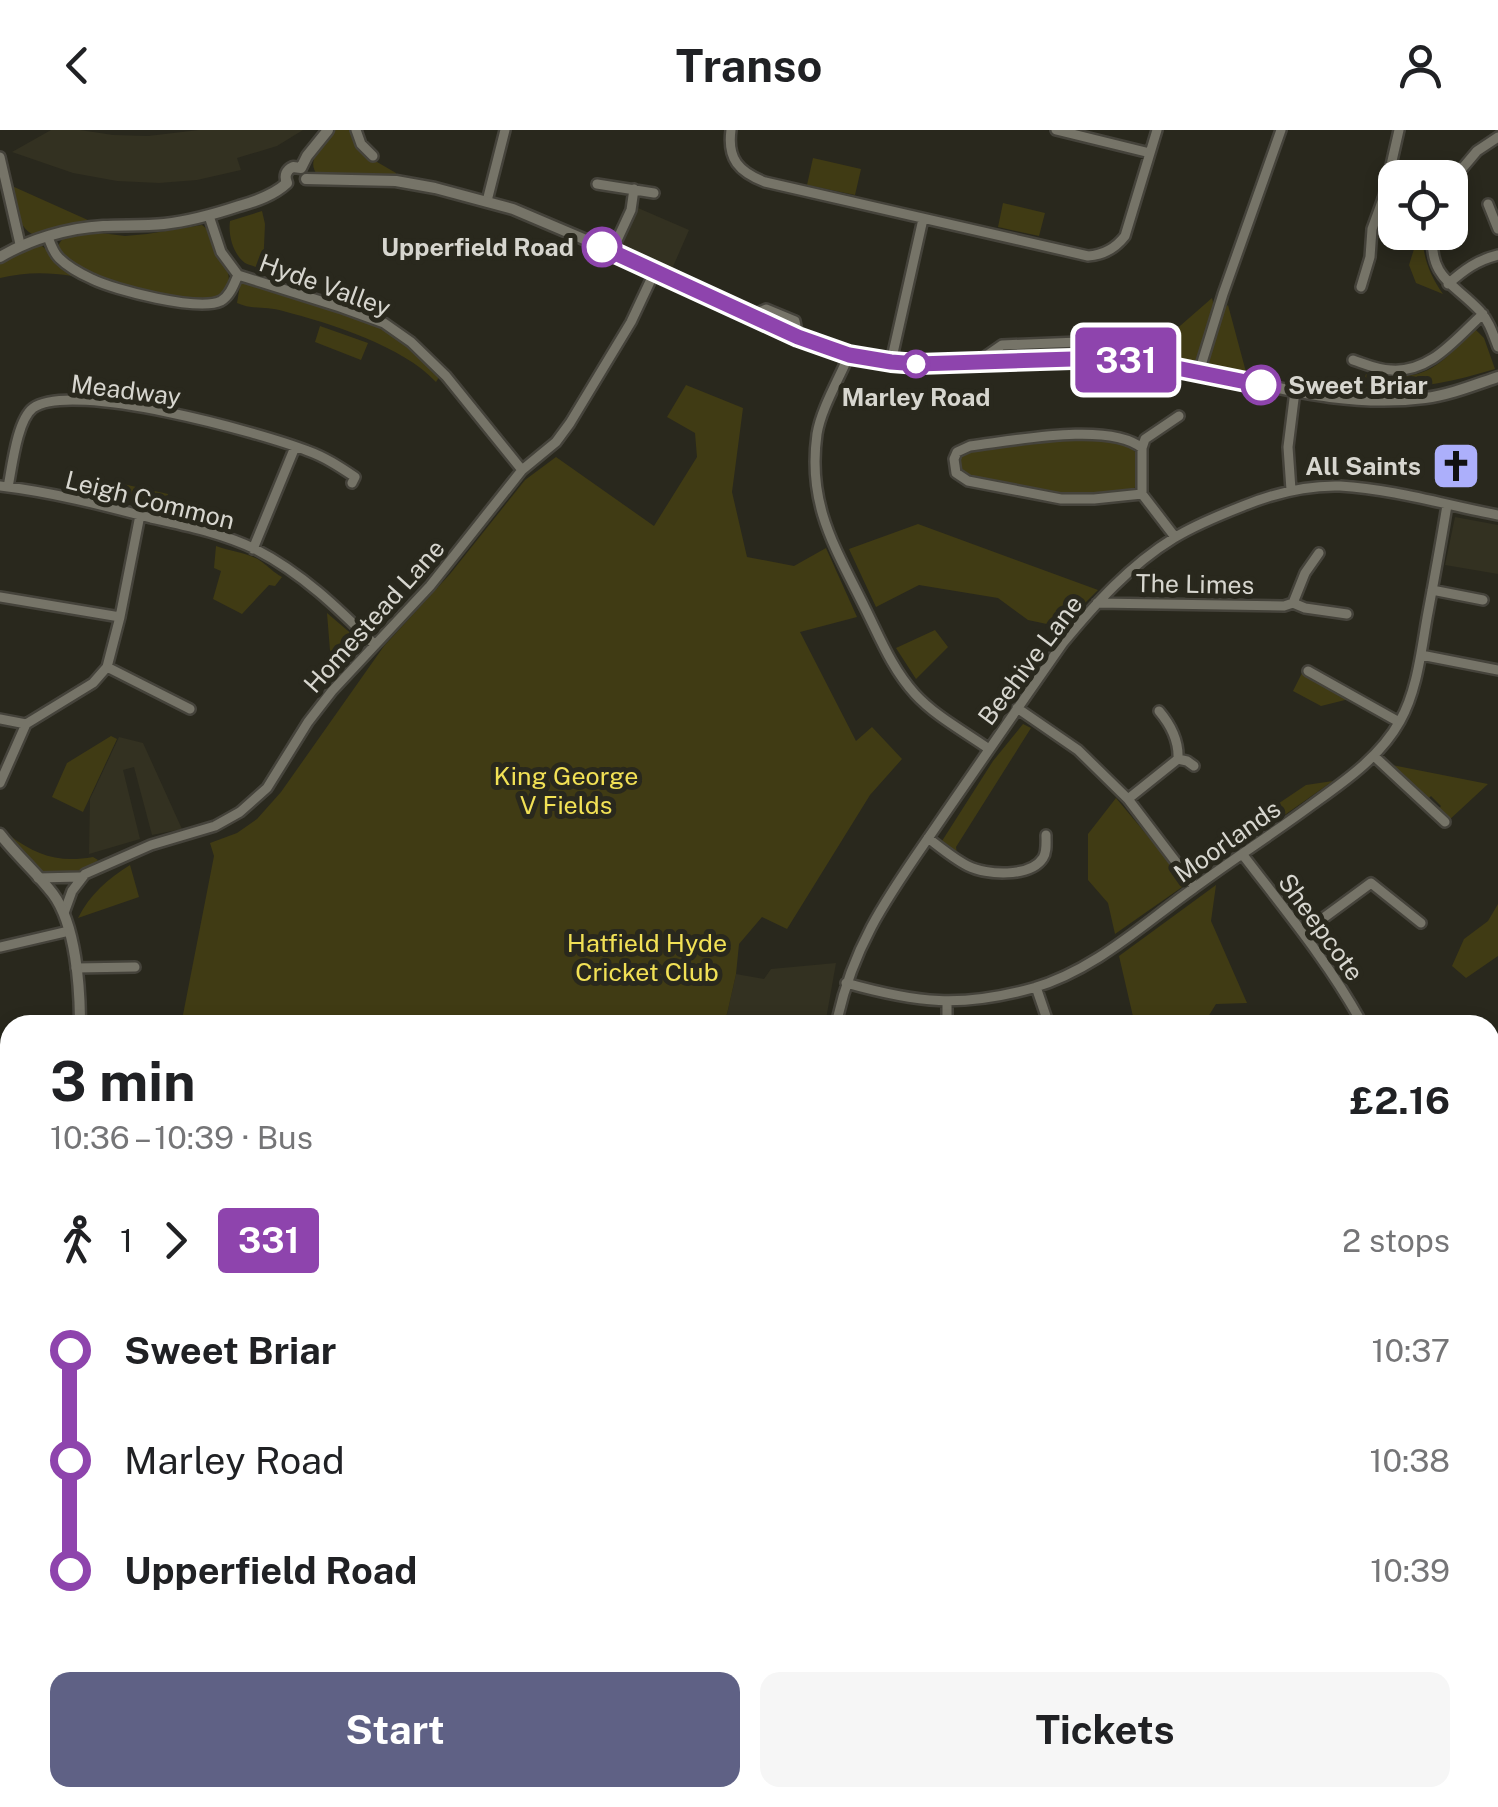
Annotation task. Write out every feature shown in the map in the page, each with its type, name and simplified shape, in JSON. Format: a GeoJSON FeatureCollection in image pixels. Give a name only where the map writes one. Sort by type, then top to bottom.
{"type":"FeatureCollection","features":[{"type":"Feature","properties":{"kind":"street"},"geometry":{"type":"LineString","coordinates":[[304,173],[307,156],[328,130]]}},
{"type":"Feature","properties":{"kind":"street"},"geometry":{"type":"LineString","coordinates":[[356,130],[361,144],[373,156]]}},
{"type":"Feature","properties":{"kind":"street"},"geometry":{"type":"LineString","coordinates":[[487,201],[506,130]]}},
{"type":"Feature","properties":{"kind":"street"},"geometry":{"type":"LineString","coordinates":[[731,130],[732,156],[751,177],[1088,256],[1100,255],[1125,236],[1157,130]]}},
{"type":"Feature","properties":{"kind":"street"},"geometry":{"type":"LineString","coordinates":[[1056,130],[1150,153]]}},
{"type":"Feature","properties":{"kind":"street"},"geometry":{"type":"LineString","coordinates":[[1199,372],[1222,294],[1281,130]]}},
{"type":"Feature","properties":{"kind":"street"},"geometry":{"type":"LineString","coordinates":[[1392,160],[1399,130]]}},
{"type":"Feature","properties":{"kind":"street"},"geometry":{"type":"LineString","coordinates":[[1468,161],[1498,137]]}},
{"type":"Feature","properties":{"kind":"street"},"geometry":{"type":"LineString","coordinates":[[0,157],[20,244]]}},
{"type":"Feature","properties":{"kind":"street"},"geometry":{"type":"LineString","coordinates":[[0,256],[20,244],[91,227],[162,224],[209,216],[278,191],[293,167],[304,173],[396,181],[514,209],[798,337],[849,355],[918,364],[1105,358],[1142,361],[1344,399],[1391,401],[1450,394],[1498,377]]}},
{"type":"Feature","properties":{"kind":"street"},"geometry":{"type":"LineString","coordinates":[[597,184],[654,193]]}},
{"type":"Feature","properties":{"kind":"street"},"geometry":{"type":"LineString","coordinates":[[612,251],[631,210],[634,190]]}},
{"type":"Feature","properties":{"kind":"street"},"geometry":{"type":"LineString","coordinates":[[1493,210],[1498,229]]}},
{"type":"Feature","properties":{"kind":"street"},"geometry":{"type":"LineString","coordinates":[[1361,287],[1378,212]]}},
{"type":"Feature","properties":{"kind":"street","name":"Hyde Valley"},"geometry":{"type":"LineString","coordinates":[[209,216],[221,252],[238,275],[384,324],[411,342],[446,376],[522,470]]}},
{"type":"Feature","properties":{"kind":"street"},"geometry":{"type":"LineString","coordinates":[[891,362],[923,218]]}},
{"type":"Feature","properties":{"kind":"street"},"geometry":{"type":"LineString","coordinates":[[48,237],[62,260],[92,279],[129,292],[201,304],[220,301],[231,291],[238,275]]}},
{"type":"Feature","properties":{"kind":"street"},"geometry":{"type":"LineString","coordinates":[[1432,250],[1448,284],[1483,314],[1498,347]]}},
{"type":"Feature","properties":{"kind":"street"},"geometry":{"type":"LineString","coordinates":[[1448,284],[1467,267],[1498,255]]}},
{"type":"Feature","properties":{"kind":"street","name":"Homestead Lane"},"geometry":{"type":"LineString","coordinates":[[81,877],[151,845],[215,826],[267,788],[308,722],[332,692],[467,542],[522,470],[556,442],[630,322],[655,271]]}},
{"type":"Feature","properties":{"kind":"street"},"geometry":{"type":"LineString","coordinates":[[1352,360],[1388,370],[1410,370],[1430,362],[1483,314]]}},
{"type":"Feature","properties":{"kind":"street"},"geometry":{"type":"LineString","coordinates":[[849,355],[818,429],[817,494],[825,528],[884,650],[901,676],[917,696],[989,749]]}},
{"type":"Feature","properties":{"kind":"street"},"geometry":{"type":"LineString","coordinates":[[1291,490],[1288,447],[1295,391]]}},
{"type":"Feature","properties":{"kind":"street","name":"Meadway"},"geometry":{"type":"LineString","coordinates":[[4,486],[25,418],[34,407],[78,400],[172,413],[295,446],[355,476],[352,482]]}},
{"type":"Feature","properties":{"kind":"street"},"geometry":{"type":"LineString","coordinates":[[1175,537],[1142,494],[1142,448],[1145,439],[1179,416]]}},
{"type":"Feature","properties":{"kind":"street"},"geometry":{"type":"LineString","coordinates":[[1142,448],[1112,436],[1064,435],[970,446],[954,458],[956,472],[968,481],[1061,499],[1142,494]]}},
{"type":"Feature","properties":{"kind":"street"},"geometry":{"type":"LineString","coordinates":[[254,549],[295,446]]}},
{"type":"Feature","properties":{"kind":"street","name":"Leigh Common"},"geometry":{"type":"LineString","coordinates":[[4,486],[206,531],[254,549],[319,591],[375,646]]}},
{"type":"Feature","properties":{"kind":"street","name":"Beehive Lane"},"geometry":{"type":"LineString","coordinates":[[838,1015],[866,933],[1017,708],[1097,602],[1175,537],[1269,496],[1315,486],[1367,489],[1498,516]]}},
{"type":"Feature","properties":{"kind":"street","name":"Moorlands"},"geometry":{"type":"LineString","coordinates":[[846,983],[894,996],[947,1002],[992,998],[1060,978],[1099,957],[1328,794],[1374,756],[1400,722],[1421,656],[1447,505]]}},
{"type":"Feature","properties":{"kind":"street"},"geometry":{"type":"LineString","coordinates":[[0,783],[26,724],[93,683],[107,668],[140,515]]}},
{"type":"Feature","properties":{"kind":"street"},"geometry":{"type":"LineString","coordinates":[[1293,603],[1304,573],[1319,553]]}},
{"type":"Feature","properties":{"kind":"street"},"geometry":{"type":"LineString","coordinates":[[1432,590],[1483,600]]}},
{"type":"Feature","properties":{"kind":"street"},"geometry":{"type":"LineString","coordinates":[[0,597],[120,617]]}},
{"type":"Feature","properties":{"kind":"street","name":"The Limes"},"geometry":{"type":"LineString","coordinates":[[1097,602],[1284,606],[1293,603],[1347,614]]}},
{"type":"Feature","properties":{"kind":"street"},"geometry":{"type":"LineString","coordinates":[[1421,656],[1498,670]]}},
{"type":"Feature","properties":{"kind":"street"},"geometry":{"type":"LineString","coordinates":[[107,668],[190,709]]}},
{"type":"Feature","properties":{"kind":"street"},"geometry":{"type":"LineString","coordinates":[[1308,671],[1400,722]]}},
{"type":"Feature","properties":{"kind":"street"},"geometry":{"type":"LineString","coordinates":[[1017,708],[1078,750],[1128,799],[1195,887]]}},
{"type":"Feature","properties":{"kind":"street"},"geometry":{"type":"LineString","coordinates":[[1159,711],[1177,743],[1178,758]]}},
{"type":"Feature","properties":{"kind":"street"},"geometry":{"type":"LineString","coordinates":[[0,719],[26,724]]}},
{"type":"Feature","properties":{"kind":"street"},"geometry":{"type":"LineString","coordinates":[[1374,756],[1445,822]]}},
{"type":"Feature","properties":{"kind":"street"},"geometry":{"type":"LineString","coordinates":[[1128,799],[1178,758]]}},
{"type":"Feature","properties":{"kind":"street"},"geometry":{"type":"LineString","coordinates":[[1178,758],[1194,766]]}},
{"type":"Feature","properties":{"kind":"street"},"geometry":{"type":"LineString","coordinates":[[0,834],[64,913],[76,968],[79,1015]]}},
{"type":"Feature","properties":{"kind":"street"},"geometry":{"type":"LineString","coordinates":[[928,838],[964,865],[999,874],[1039,863],[1045,856],[1046,835]]}},
{"type":"Feature","properties":{"kind":"street","name":"Sheepcote"},"geometry":{"type":"LineString","coordinates":[[1243,855],[1303,933],[1357,1015]]}},
{"type":"Feature","properties":{"kind":"street"},"geometry":{"type":"LineString","coordinates":[[38,878],[81,877]]}},
{"type":"Feature","properties":{"kind":"street"},"geometry":{"type":"LineString","coordinates":[[64,913],[81,877]]}},
{"type":"Feature","properties":{"kind":"street"},"geometry":{"type":"LineString","coordinates":[[1303,933],[1371,884],[1421,923]]}},
{"type":"Feature","properties":{"kind":"street"},"geometry":{"type":"LineString","coordinates":[[0,947],[69,931]]}},
{"type":"Feature","properties":{"kind":"street"},"geometry":{"type":"LineString","coordinates":[[76,968],[134,966]]}},
{"type":"Feature","properties":{"kind":"street"},"geometry":{"type":"LineString","coordinates":[[1036,987],[1046,1015]]}},
{"type":"Feature","properties":{"kind":"street"},"geometry":{"type":"LineString","coordinates":[[947,1002],[947,1015]]}},
{"type":"Feature","properties":{"kind":"shaded area"},"geometry":{"type":"Polygon","coordinates":[[[51,130],[148,136],[199,130],[303,130],[277,146],[237,158],[241,170],[159,183],[73,173],[12,152],[51,130]]]}},
{"type":"Feature","properties":{"kind":"shaded area"},"geometry":{"type":"Polygon","coordinates":[[[638,208],[689,230],[672,269],[624,247],[638,208]]]}},
{"type":"Feature","properties":{"kind":"shaded area"},"geometry":{"type":"Polygon","coordinates":[[[1455,517],[1498,525],[1498,574],[1445,565],[1455,517]]]}},
{"type":"Feature","properties":{"kind":"shaded area"},"geometry":{"type":"Polygon","coordinates":[[[119,737],[143,743],[182,829],[152,835],[134,767],[123,770],[140,839],[89,854],[90,799],[119,737]]]}},
{"type":"Feature","properties":{"kind":"shaded area"},"geometry":{"type":"Polygon","coordinates":[[[836,963],[827,1015],[726,1015],[736,974],[764,979],[771,969],[836,963]]]}},
{"type":"Feature","properties":{"kind":"green space"},"geometry":{"type":"Polygon","coordinates":[[[333,130],[351,130],[365,155],[396,173],[396,177],[319,177],[314,158],[333,130]]]}},
{"type":"Feature","properties":{"kind":"green space"},"geometry":{"type":"Polygon","coordinates":[[[813,158],[861,169],[855,195],[807,185],[813,158]]]}},
{"type":"Feature","properties":{"kind":"green space"},"geometry":{"type":"Polygon","coordinates":[[[12,186],[90,221],[34,235],[20,220],[12,186]]]}},
{"type":"Feature","properties":{"kind":"green space"},"geometry":{"type":"Polygon","coordinates":[[[1003,203],[1045,213],[1039,236],[998,227],[1003,203]]]}},
{"type":"Feature","properties":{"kind":"green space"},"geometry":{"type":"Polygon","coordinates":[[[262,211],[263,269],[245,263],[237,255],[230,226],[230,221],[262,211]]]}},
{"type":"Feature","properties":{"kind":"green space"},"geometry":{"type":"Polygon","coordinates":[[[202,225],[229,277],[222,294],[210,300],[190,300],[125,287],[83,271],[68,262],[59,248],[63,238],[93,232],[125,236],[202,225]]]}},
{"type":"Feature","properties":{"kind":"green space"},"geometry":{"type":"Polygon","coordinates":[[[33,246],[42,246],[73,272],[72,276],[36,273],[0,278],[0,261],[33,246]]]}},
{"type":"Feature","properties":{"kind":"green space"},"geometry":{"type":"Polygon","coordinates":[[[1414,250],[1424,250],[1430,272],[1443,294],[1416,283],[1409,265],[1414,250]]]}},
{"type":"Feature","properties":{"kind":"green space"},"geometry":{"type":"Polygon","coordinates":[[[241,279],[382,326],[441,374],[436,382],[405,357],[343,329],[237,303],[241,279]]]}},
{"type":"Feature","properties":{"kind":"green space"},"geometry":{"type":"Polygon","coordinates":[[[1212,298],[1214,307],[1195,361],[1149,353],[1212,298]]]}},
{"type":"Feature","properties":{"kind":"green space"},"geometry":{"type":"Polygon","coordinates":[[[1228,305],[1246,372],[1207,362],[1222,310],[1228,305]]]}},
{"type":"Feature","properties":{"kind":"green space"},"geometry":{"type":"Polygon","coordinates":[[[320,326],[368,343],[361,360],[315,342],[320,326]]]}},
{"type":"Feature","properties":{"kind":"green space"},"geometry":{"type":"Polygon","coordinates":[[[1474,328],[1484,338],[1495,369],[1429,385],[1362,388],[1366,374],[1402,376],[1428,370],[1450,354],[1474,328]]]}},
{"type":"Feature","properties":{"kind":"green space","name":"King George V Fields"},"geometry":{"type":"Polygon","coordinates":[[[686,385],[743,408],[732,492],[747,557],[794,566],[826,548],[857,617],[800,632],[856,741],[872,727],[902,759],[870,795],[787,929],[762,917],[739,944],[727,1014],[183,1015],[214,856],[210,843],[237,833],[257,819],[281,792],[384,646],[450,574],[525,480],[556,457],[654,526],[697,457],[695,433],[667,417],[686,385]]]}},
{"type":"Feature","properties":{"kind":"green space"},"geometry":{"type":"Polygon","coordinates":[[[1061,438],[1123,442],[1138,457],[1135,487],[1131,492],[1063,496],[971,477],[958,469],[958,457],[964,452],[1061,438]]]}},
{"type":"Feature","properties":{"kind":"green space"},"geometry":{"type":"Polygon","coordinates":[[[123,484],[168,494],[165,510],[120,499],[123,484]]]}},
{"type":"Feature","properties":{"kind":"green space"},"geometry":{"type":"Polygon","coordinates":[[[918,524],[1098,590],[1061,627],[1028,620],[998,598],[919,585],[876,607],[849,549],[918,524]]]}},
{"type":"Feature","properties":{"kind":"green space"},"geometry":{"type":"Polygon","coordinates":[[[216,546],[257,559],[282,577],[242,614],[213,599],[221,571],[214,568],[216,546]]]}},
{"type":"Feature","properties":{"kind":"green space"},"geometry":{"type":"Polygon","coordinates":[[[327,613],[354,636],[331,663],[327,613]]]}},
{"type":"Feature","properties":{"kind":"green space"},"geometry":{"type":"Polygon","coordinates":[[[935,630],[948,647],[916,679],[896,648],[935,630]]]}},
{"type":"Feature","properties":{"kind":"green space"},"geometry":{"type":"Polygon","coordinates":[[[1302,673],[1349,699],[1321,706],[1293,691],[1302,673]]]}},
{"type":"Feature","properties":{"kind":"green space"},"geometry":{"type":"Polygon","coordinates":[[[1023,724],[1031,728],[956,847],[957,854],[942,841],[993,761],[1023,724]]]}},
{"type":"Feature","properties":{"kind":"green space"},"geometry":{"type":"Polygon","coordinates":[[[111,736],[117,739],[83,812],[52,797],[67,763],[111,736]]]}},
{"type":"Feature","properties":{"kind":"green space"},"geometry":{"type":"Polygon","coordinates":[[[1392,765],[1488,784],[1447,822],[1437,811],[1441,806],[1392,765]]]}},
{"type":"Feature","properties":{"kind":"green space"},"geometry":{"type":"Polygon","coordinates":[[[1333,781],[1266,828],[1269,810],[1306,785],[1333,781]]]}},
{"type":"Feature","properties":{"kind":"green space"},"geometry":{"type":"Polygon","coordinates":[[[1116,798],[1185,885],[1115,934],[1108,903],[1088,880],[1088,834],[1116,798]]]}},
{"type":"Feature","properties":{"kind":"green space"},"geometry":{"type":"Polygon","coordinates":[[[9,835],[49,856],[98,860],[77,876],[56,878],[38,868],[9,835]]]}},
{"type":"Feature","properties":{"kind":"green space"},"geometry":{"type":"Polygon","coordinates":[[[130,865],[139,897],[78,918],[100,888],[130,865]]]}},
{"type":"Feature","properties":{"kind":"green space"},"geometry":{"type":"Polygon","coordinates":[[[1216,885],[1211,921],[1247,1003],[1216,1004],[1209,1015],[1133,1015],[1119,956],[1216,885]]]}},
{"type":"Feature","properties":{"kind":"green space"},"geometry":{"type":"Polygon","coordinates":[[[1498,904],[1498,956],[1466,978],[1452,966],[1464,939],[1488,921],[1498,904]]]}},
{"type":"Feature","properties":{"kind":"bus line","name":"331"},"geometry":{"type":"LineString","coordinates":[[602,247],[798,337],[869,360],[918,364],[1105,358],[1142,361],[1261,385]]}},
{"type":"Feature","properties":{"kind":"place","name":"Upperfield Road"},"geometry":{"type":"Point","coordinates":[602,247]}},
{"type":"Feature","properties":{"kind":"place","name":"Marley Road"},"geometry":{"type":"Point","coordinates":[916,364]}},
{"type":"Feature","properties":{"kind":"place","name":"Sweet Briar"},"geometry":{"type":"Point","coordinates":[1261,385]}},
{"type":"Feature","properties":{"kind":"place","name":"All Saints"},"geometry":{"type":"Point","coordinates":[1456,466]}},
{"type":"Feature","properties":{"kind":"park label","name":"Hatfield Hyde Cricket Club"},"geometry":{"type":"Point","coordinates":[647,958]}}]}
